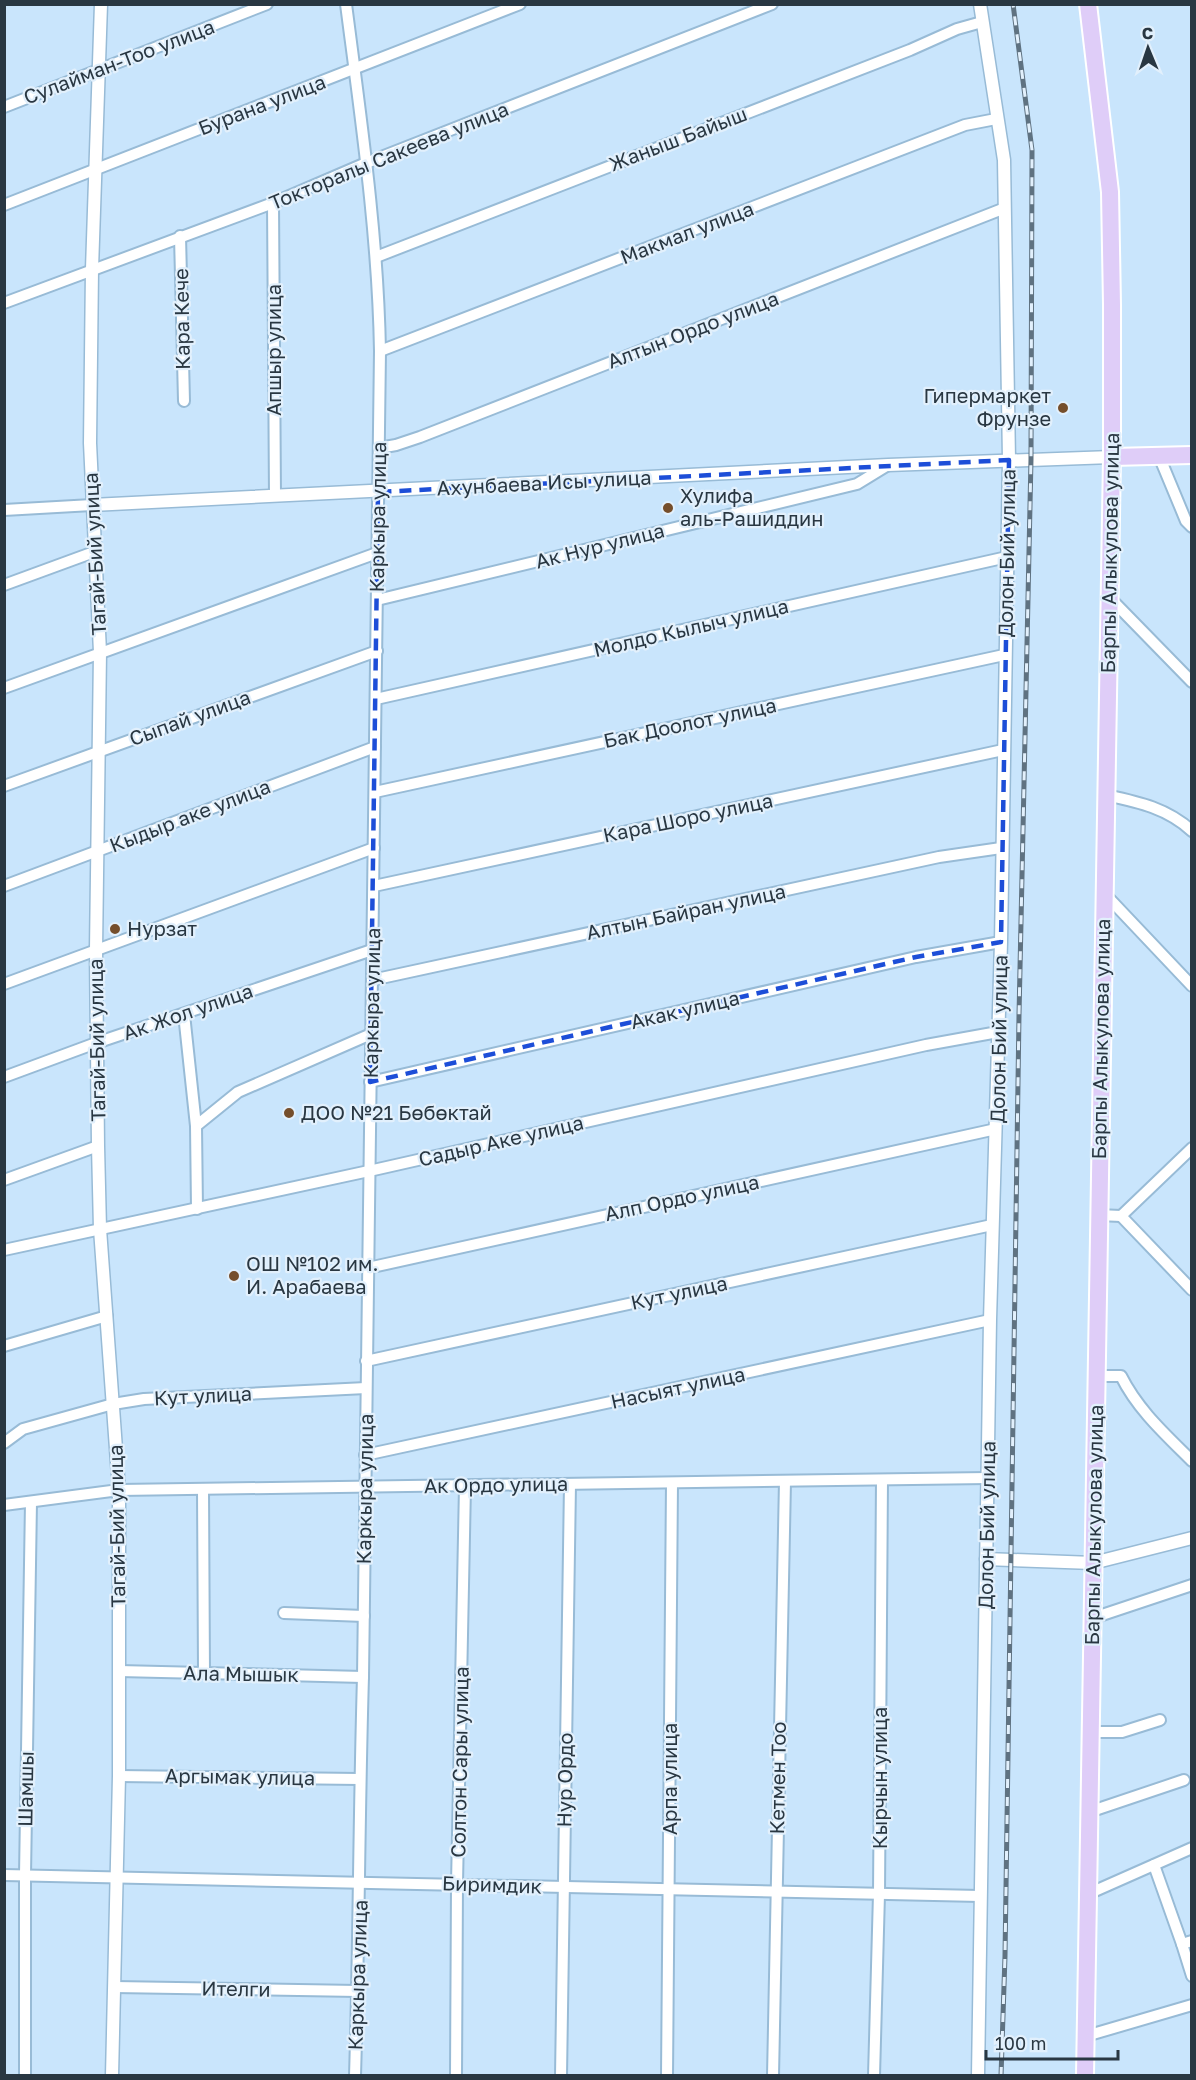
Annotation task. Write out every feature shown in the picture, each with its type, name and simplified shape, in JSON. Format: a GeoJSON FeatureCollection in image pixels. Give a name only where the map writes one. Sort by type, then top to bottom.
{"type":"FeatureCollection","features":[{"type":"Feature","properties":{"kind":"main road","name":"Барпы Алыкулова улица"},"geometry":{"type":"LineString","coordinates":[[1085,2076],[1112,457],[1110,192],[1088,4]]}},
{"type":"Feature","properties":{"kind":"main road","name":"Ахунбаева Исы улица"},"geometry":{"type":"LineString","coordinates":[[1112,457],[1191,455]]}},
{"type":"Feature","properties":{"kind":"street","name":"Тагай-Бий улица"},"geometry":{"type":"LineString","coordinates":[[101,4],[92,269],[90,442],[100,652],[96,950],[100,1229],[119,1490],[119,1776],[112,2076]]}},
{"type":"Feature","properties":{"kind":"street","name":"Сулайман-Тоо улица"},"geometry":{"type":"LineString","coordinates":[[4,106],[267,4]]}},
{"type":"Feature","properties":{"kind":"street","name":"Каркыра улица"},"geometry":{"type":"LineString","coordinates":[[346,4],[376,257],[380,351],[364,1616],[355,2076]]}},
{"type":"Feature","properties":{"kind":"street","name":"Бурана улица"},"geometry":{"type":"LineString","coordinates":[[4,205],[520,4]]}},
{"type":"Feature","properties":{"kind":"street","name":"Токторалы Сакеева улица"},"geometry":{"type":"LineString","coordinates":[[4,303],[273,203],[366,163],[772,4]]}},
{"type":"Feature","properties":{"kind":"street","name":"Долон Бий улица"},"geometry":{"type":"LineString","coordinates":[[978,2076],[990,1320],[1001,942],[1009,460],[1004,160],[980,4]]}},
{"type":"Feature","properties":{"kind":"street","name":"Жаныш Байыш"},"geometry":{"type":"LineString","coordinates":[[376,257],[910,50],[957,29],[982,22]]}},
{"type":"Feature","properties":{"kind":"street","name":"Макмал улица"},"geometry":{"type":"LineString","coordinates":[[380,351],[965,125],[996,119]]}},
{"type":"Feature","properties":{"kind":"street","name":"Апшыр улица"},"geometry":{"type":"LineString","coordinates":[[273,203],[275,496]]}},
{"type":"Feature","properties":{"kind":"street","name":"Алтын Ордо улица"},"geometry":{"type":"LineString","coordinates":[[379,448],[420,437],[1005,208]]}},
{"type":"Feature","properties":{"kind":"street","name":"Кара Кече"},"geometry":{"type":"LineString","coordinates":[[180,236],[184,401]]}},
{"type":"Feature","properties":{"kind":"street"},"geometry":{"type":"LineString","coordinates":[[1159,456],[1186,521],[1191,527]]}},
{"type":"Feature","properties":{"kind":"street","name":"Ахунбаева Исы улица"},"geometry":{"type":"LineString","coordinates":[[4,510],[888,465],[1112,457]]}},
{"type":"Feature","properties":{"kind":"street","name":"Ак Нур улица"},"geometry":{"type":"LineString","coordinates":[[377,600],[857,484],[888,465]]}},
{"type":"Feature","properties":{"kind":"street"},"geometry":{"type":"LineString","coordinates":[[4,585],[94,552]]}},
{"type":"Feature","properties":{"kind":"street"},"geometry":{"type":"LineString","coordinates":[[4,688],[377,553]]}},
{"type":"Feature","properties":{"kind":"street","name":"Молдо Кылыч улица"},"geometry":{"type":"LineString","coordinates":[[376,699],[1007,556]]}},
{"type":"Feature","properties":{"kind":"street"},"geometry":{"type":"LineString","coordinates":[[1108,597],[1191,682]]}},
{"type":"Feature","properties":{"kind":"street","name":"Сыпай улица"},"geometry":{"type":"LineString","coordinates":[[4,786],[377,651]]}},
{"type":"Feature","properties":{"kind":"street","name":"Бак Доолот улица"},"geometry":{"type":"LineString","coordinates":[[375,792],[1004,655]]}},
{"type":"Feature","properties":{"kind":"street","name":"Кыдыр аке улица"},"geometry":{"type":"LineString","coordinates":[[4,886],[375,747]]}},
{"type":"Feature","properties":{"kind":"street","name":"Кара Шоро улица"},"geometry":{"type":"LineString","coordinates":[[374,885],[1003,750]]}},
{"type":"Feature","properties":{"kind":"street"},"geometry":{"type":"LineString","coordinates":[[1106,795],[1145,803],[1168,812],[1191,831]]}},
{"type":"Feature","properties":{"kind":"street","name":"Алтын Байран улица"},"geometry":{"type":"LineString","coordinates":[[372,980],[939,857],[1001,848]]}},
{"type":"Feature","properties":{"kind":"street"},"geometry":{"type":"LineString","coordinates":[[4,984],[374,849]]}},
{"type":"Feature","properties":{"kind":"street"},"geometry":{"type":"LineString","coordinates":[[1104,893],[1191,986]]}},
{"type":"Feature","properties":{"kind":"street","name":"Акак улица"},"geometry":{"type":"LineString","coordinates":[[370,1082],[916,957],[1001,942]]}},
{"type":"Feature","properties":{"kind":"street","name":"Ак Жол улица"},"geometry":{"type":"LineString","coordinates":[[4,1077],[96,1043],[372,950]]}},
{"type":"Feature","properties":{"kind":"street"},"geometry":{"type":"LineString","coordinates":[[184,1014],[196,1126],[197,1209]]}},
{"type":"Feature","properties":{"kind":"street","name":"Садыр Аке улица"},"geometry":{"type":"LineString","coordinates":[[4,1250],[370,1171],[926,1045],[998,1032]]}},
{"type":"Feature","properties":{"kind":"street"},"geometry":{"type":"LineString","coordinates":[[196,1126],[238,1092],[371,1034]]}},
{"type":"Feature","properties":{"kind":"street","name":"Алп Ордо улица"},"geometry":{"type":"LineString","coordinates":[[368,1268],[996,1129]]}},
{"type":"Feature","properties":{"kind":"street"},"geometry":{"type":"LineString","coordinates":[[4,1180],[98,1146]]}},
{"type":"Feature","properties":{"kind":"street"},"geometry":{"type":"LineString","coordinates":[[1120,1216],[1191,1148]]}},
{"type":"Feature","properties":{"kind":"street"},"geometry":{"type":"LineString","coordinates":[[1098,1215],[1120,1216],[1191,1290]]}},
{"type":"Feature","properties":{"kind":"street","name":"Кут улица"},"geometry":{"type":"LineString","coordinates":[[366,1361],[993,1225]]}},
{"type":"Feature","properties":{"kind":"street"},"geometry":{"type":"LineString","coordinates":[[4,1346],[107,1316]]}},
{"type":"Feature","properties":{"kind":"street","name":"Насыят улица"},"geometry":{"type":"LineString","coordinates":[[365,1455],[990,1320]]}},
{"type":"Feature","properties":{"kind":"street"},"geometry":{"type":"LineString","coordinates":[[1096,1376],[1121,1376],[1142,1409],[1191,1461]]}},
{"type":"Feature","properties":{"kind":"street","name":"Кут улица"},"geometry":{"type":"LineString","coordinates":[[4,1443],[23,1429],[113,1404],[155,1398],[366,1388]]}},
{"type":"Feature","properties":{"kind":"street","name":"Ак Ордо улица"},"geometry":{"type":"LineString","coordinates":[[4,1505],[119,1490],[988,1478]]}},
{"type":"Feature","properties":{"kind":"street","name":"Кырчын улица"},"geometry":{"type":"LineString","coordinates":[[874,2076],[879,1894],[882,1480]]}},
{"type":"Feature","properties":{"kind":"street","name":"Кетмен Тоо"},"geometry":{"type":"LineString","coordinates":[[773,2076],[785,1481]]}},
{"type":"Feature","properties":{"kind":"street","name":"Арпа улица"},"geometry":{"type":"LineString","coordinates":[[667,2076],[672,1483]]}},
{"type":"Feature","properties":{"kind":"street","name":"Нур Ордо"},"geometry":{"type":"LineString","coordinates":[[561,2076],[570,1484]]}},
{"type":"Feature","properties":{"kind":"street","name":"Солтон Сары улица"},"geometry":{"type":"LineString","coordinates":[[456,2076],[457,1884],[465,1485]]}},
{"type":"Feature","properties":{"kind":"street"},"geometry":{"type":"LineString","coordinates":[[203,1489],[204,1673]]}},
{"type":"Feature","properties":{"kind":"street","name":"Шамшы"},"geometry":{"type":"LineString","coordinates":[[26,2076],[25,1875],[31,1502]]}},
{"type":"Feature","properties":{"kind":"street"},"geometry":{"type":"LineString","coordinates":[[986,1559],[1093,1563],[1191,1538]]}},
{"type":"Feature","properties":{"kind":"street"},"geometry":{"type":"LineString","coordinates":[[1093,1618],[1191,1584]]}},
{"type":"Feature","properties":{"kind":"street"},"geometry":{"type":"LineString","coordinates":[[284,1613],[364,1616]]}},
{"type":"Feature","properties":{"kind":"street","name":"Ала Мышык"},"geometry":{"type":"LineString","coordinates":[[119,1671],[363,1677]]}},
{"type":"Feature","properties":{"kind":"street"},"geometry":{"type":"LineString","coordinates":[[1091,1732],[1122,1732],[1160,1720]]}},
{"type":"Feature","properties":{"kind":"street","name":"Аргымак улица"},"geometry":{"type":"LineString","coordinates":[[119,1776],[360,1779]]}},
{"type":"Feature","properties":{"kind":"street"},"geometry":{"type":"LineString","coordinates":[[1089,1812],[1184,1780]]}},
{"type":"Feature","properties":{"kind":"street"},"geometry":{"type":"LineString","coordinates":[[1088,1894],[1191,1848]]}},
{"type":"Feature","properties":{"kind":"street"},"geometry":{"type":"LineString","coordinates":[[1154,1865],[1186,1942],[1191,1976]]}},
{"type":"Feature","properties":{"kind":"street","name":"Биримдик"},"geometry":{"type":"LineString","coordinates":[[4,1875],[980,1896]]}},
{"type":"Feature","properties":{"kind":"street","name":"Ителги"},"geometry":{"type":"LineString","coordinates":[[114,1987],[358,1991]]}},
{"type":"Feature","properties":{"kind":"street"},"geometry":{"type":"LineString","coordinates":[[1086,2036],[1191,2006]]}},
{"type":"Feature","properties":{"kind":"highlighted area"},"geometry":{"type":"Polygon","coordinates":[[[1009,460],[1001,942],[916,957],[370,1082],[378,492],[1009,460]]]}},
{"type":"Feature","properties":{"kind":"railway"},"geometry":{"type":"LineString","coordinates":[[1001,2076],[1031,459],[1032,150],[1013,4]]}},
{"type":"Feature","properties":{"kind":"place","name":"Гипермаркет Фрунзе"},"geometry":{"type":"Point","coordinates":[1063,408]}},
{"type":"Feature","properties":{"kind":"place","name":"Хулифа аль-Рашиддин"},"geometry":{"type":"Point","coordinates":[668,508]}},
{"type":"Feature","properties":{"kind":"place","name":"Нурзат"},"geometry":{"type":"Point","coordinates":[115,929]}},
{"type":"Feature","properties":{"kind":"place","name":"ДОО №21 Бөбөктай"},"geometry":{"type":"Point","coordinates":[289,1113]}},
{"type":"Feature","properties":{"kind":"place","name":"ОШ №102 им. И. Арабаева"},"geometry":{"type":"Point","coordinates":[234,1276]}}]}
